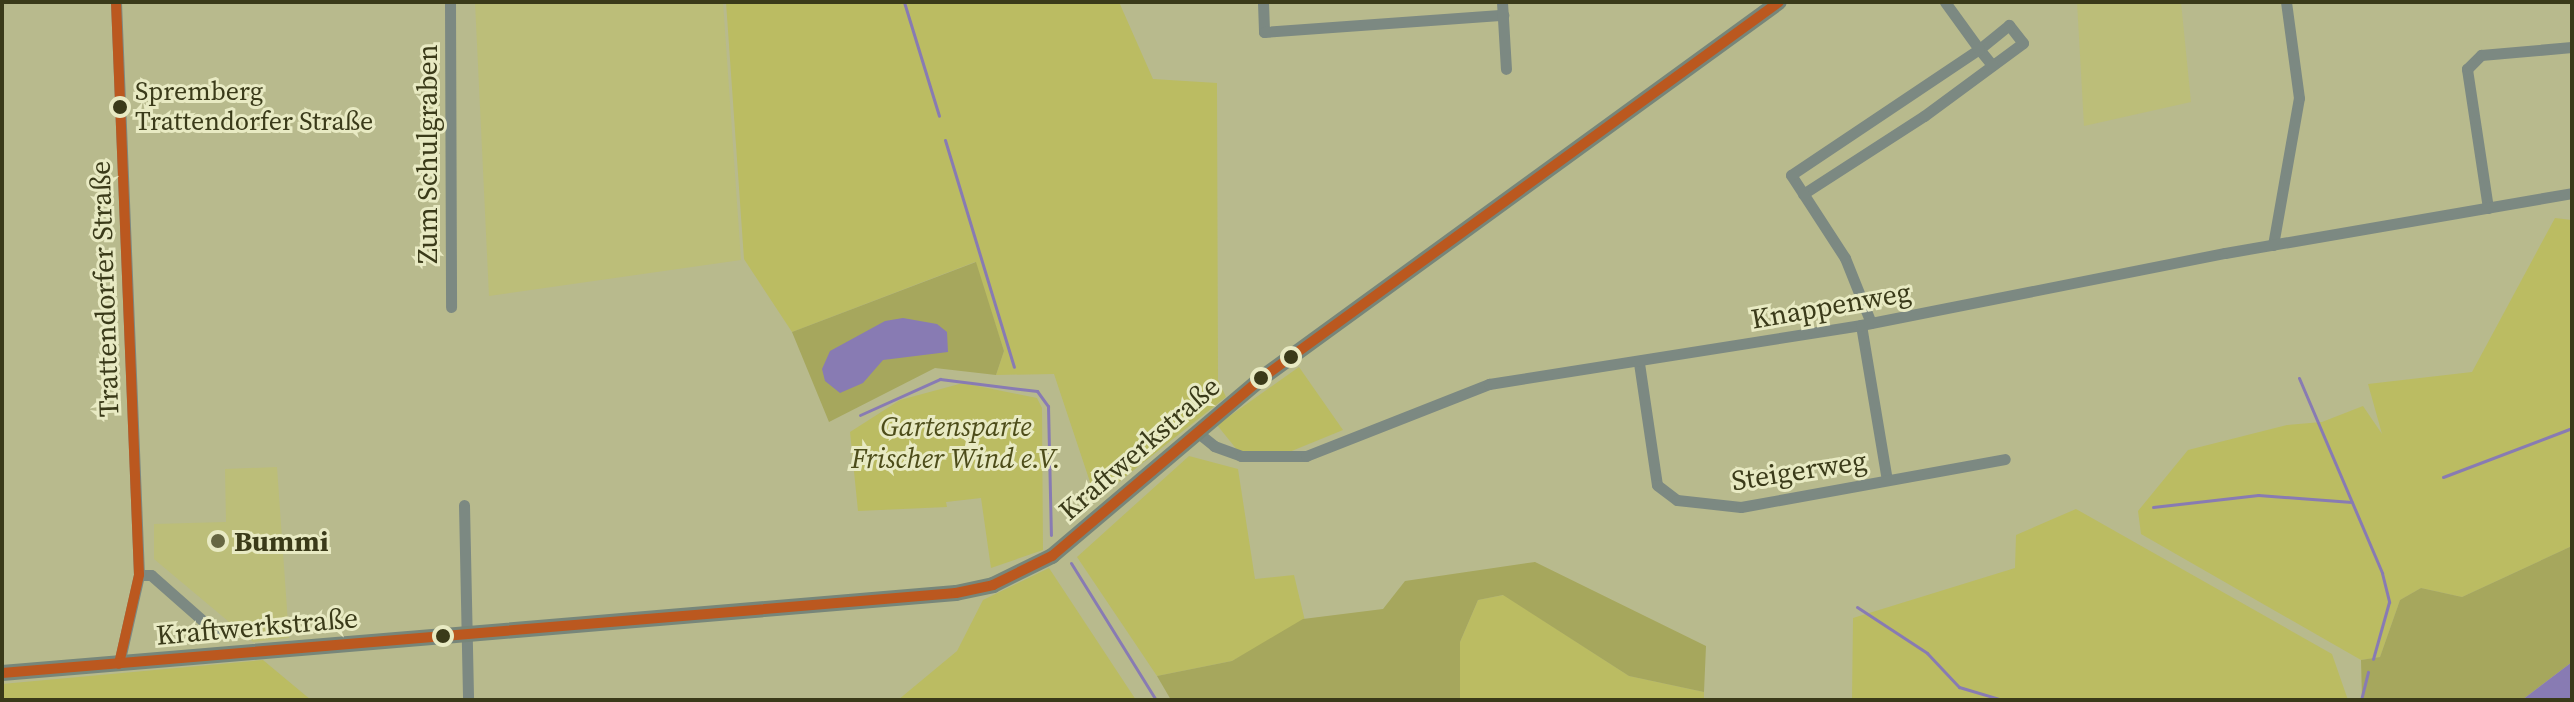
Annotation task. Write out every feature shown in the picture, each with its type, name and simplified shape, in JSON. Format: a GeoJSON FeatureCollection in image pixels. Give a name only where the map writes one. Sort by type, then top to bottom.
{"type":"FeatureCollection","features":[{"type":"Feature","properties":{"kind":"main road","name":"Kraftwerkstraße"},"geometry":{"type":"LineString","coordinates":[[2,673],[956,593],[993,585],[1052,556],[1277,367],[1779,2]]}},
{"type":"Feature","properties":{"kind":"street","name":"Trattendorfer Straße"},"geometry":{"type":"LineString","coordinates":[[116,2],[139,575],[125,618],[119,664]]}},
{"type":"Feature","properties":{"kind":"street","name":"Zum Schulgraben"},"geometry":{"type":"LineString","coordinates":[[450,2],[451,307]]}},
{"type":"Feature","properties":{"kind":"street"},"geometry":{"type":"LineString","coordinates":[[1263,2],[1264,32],[1502,8],[1506,69]]}},
{"type":"Feature","properties":{"kind":"street"},"geometry":{"type":"LineString","coordinates":[[1945,2],[1992,65]]}},
{"type":"Feature","properties":{"kind":"street"},"geometry":{"type":"LineString","coordinates":[[2273,245],[2299,98],[2286,2]]}},
{"type":"Feature","properties":{"kind":"street"},"geometry":{"type":"LineString","coordinates":[[2009,25],[2023,43],[1924,116],[1803,194],[1791,175],[1824,156],[1979,49],[2009,25]]}},
{"type":"Feature","properties":{"kind":"street"},"geometry":{"type":"LineString","coordinates":[[2488,208],[2467,69],[2481,55],[2572,47]]}},
{"type":"Feature","properties":{"kind":"street"},"geometry":{"type":"LineString","coordinates":[[1910,97],[1924,116]]}},
{"type":"Feature","properties":{"kind":"street"},"geometry":{"type":"LineString","coordinates":[[1824,156],[1836,174]]}},
{"type":"Feature","properties":{"kind":"street","name":"Knappenweg"},"geometry":{"type":"LineString","coordinates":[[1197,432],[1225,451],[1284,459],[1489,384],[1639,363],[1866,324],[2273,245],[2572,193]]}},
{"type":"Feature","properties":{"kind":"street","name":"Steigerweg"},"geometry":{"type":"LineString","coordinates":[[1803,194],[1845,258],[1866,324],[1887,480]]}},
{"type":"Feature","properties":{"kind":"street","name":"Steigerweg"},"geometry":{"type":"LineString","coordinates":[[1639,363],[1657,485],[1677,500],[1741,507],[2005,459]]}},
{"type":"Feature","properties":{"kind":"street"},"geometry":{"type":"LineString","coordinates":[[464,505],[468,700]]}},
{"type":"Feature","properties":{"kind":"street"},"geometry":{"type":"LineString","coordinates":[[139,575],[151,575],[218,634]]}},
{"type":"Feature","properties":{"kind":"shaded area"},"geometry":{"type":"Polygon","coordinates":[[[475,2],[723,2],[741,260],[489,296],[475,2]]]}},
{"type":"Feature","properties":{"kind":"shaded area"},"geometry":{"type":"Polygon","coordinates":[[[2077,2],[2181,2],[2191,102],[2084,126],[2077,2]]]}},
{"type":"Feature","properties":{"kind":"shaded area"},"geometry":{"type":"Polygon","coordinates":[[[976,262],[1004,351],[996,375],[935,368],[829,422],[792,332],[976,262]]]}},
{"type":"Feature","properties":{"kind":"shaded area"},"geometry":{"type":"Polygon","coordinates":[[[903,318],[937,324],[947,332],[948,352],[883,360],[863,383],[840,393],[825,381],[822,369],[830,351],[885,321],[903,318]]]}},
{"type":"Feature","properties":{"kind":"shaded area","name":"Bummi"},"geometry":{"type":"Polygon","coordinates":[[[277,467],[289,638],[253,642],[154,559],[154,524],[226,522],[225,469],[277,467]]]}},
{"type":"Feature","properties":{"kind":"shaded area"},"geometry":{"type":"Polygon","coordinates":[[[2572,546],[2572,662],[2522,700],[2362,700],[2361,660],[2380,657],[2400,600],[2421,588],[2462,597],[2572,546]]]}},
{"type":"Feature","properties":{"kind":"shaded area"},"geometry":{"type":"Polygon","coordinates":[[[1535,562],[1706,646],[1704,692],[1629,676],[1503,595],[1478,600],[1460,642],[1460,700],[1171,700],[1157,676],[1232,661],[1303,619],[1383,609],[1405,581],[1535,562]]]}},
{"type":"Feature","properties":{"kind":"shaded area"},"geometry":{"type":"Polygon","coordinates":[[[2572,662],[2572,700],[2522,700],[2572,662]]]}},
{"type":"Feature","properties":{"kind":"green space"},"geometry":{"type":"Polygon","coordinates":[[[726,2],[1119,2],[1153,79],[1217,83],[1218,380],[1226,397],[1096,500],[1054,374],[996,375],[1004,351],[975,262],[792,332],[744,259],[726,2]]]}},
{"type":"Feature","properties":{"kind":"green space"},"geometry":{"type":"Polygon","coordinates":[[[2555,218],[2572,220],[2572,546],[2462,597],[2421,588],[2400,600],[2380,657],[2361,660],[2141,534],[2138,511],[2188,450],[2287,425],[2322,422],[2363,406],[2382,434],[2368,384],[2472,372],[2555,218]]]}},
{"type":"Feature","properties":{"kind":"green space"},"geometry":{"type":"Polygon","coordinates":[[[1299,367],[1343,430],[1282,455],[1238,451],[1217,425],[1299,367]]]}},
{"type":"Feature","properties":{"kind":"green space","name":"Gartensparte Frischer Wind e.V."},"geometry":{"type":"Polygon","coordinates":[[[963,383],[1037,398],[1042,408],[1043,550],[991,568],[981,498],[946,502],[947,507],[858,511],[850,432],[900,400],[963,383]]]}},
{"type":"Feature","properties":{"kind":"green space"},"geometry":{"type":"Polygon","coordinates":[[[1189,456],[1238,469],[1255,579],[1294,575],[1305,621],[1232,661],[1157,676],[1077,557],[1189,456]]]}},
{"type":"Feature","properties":{"kind":"green space"},"geometry":{"type":"Polygon","coordinates":[[[2076,509],[2332,654],[2348,700],[1852,700],[1853,618],[2015,568],[2016,535],[2076,509]]]}},
{"type":"Feature","properties":{"kind":"green space"},"geometry":{"type":"Polygon","coordinates":[[[1049,568],[1136,700],[898,700],[957,651],[983,600],[1049,568]]]}},
{"type":"Feature","properties":{"kind":"green space"},"geometry":{"type":"Polygon","coordinates":[[[1504,595],[1629,676],[1704,692],[1704,700],[1460,700],[1460,642],[1478,600],[1504,595]]]}},
{"type":"Feature","properties":{"kind":"green space"},"geometry":{"type":"Polygon","coordinates":[[[263,660],[311,700],[2,700],[2,684],[263,660]]]}},
{"type":"Feature","properties":{"kind":"waterway"},"geometry":{"type":"LineString","coordinates":[[904,2],[939,116]]}},
{"type":"Feature","properties":{"kind":"waterway"},"geometry":{"type":"LineString","coordinates":[[945,140],[1014,367]]}},
{"type":"Feature","properties":{"kind":"waterway"},"geometry":{"type":"LineString","coordinates":[[2299,378],[2382,573],[2389,602],[2373,659]]}},
{"type":"Feature","properties":{"kind":"waterway"},"geometry":{"type":"LineString","coordinates":[[860,415],[940,379],[1037,391],[1048,406],[1051,535]]}},
{"type":"Feature","properties":{"kind":"waterway"},"geometry":{"type":"LineString","coordinates":[[2443,477],[2572,428]]}},
{"type":"Feature","properties":{"kind":"waterway"},"geometry":{"type":"LineString","coordinates":[[2153,507],[2258,495],[2352,502]]}},
{"type":"Feature","properties":{"kind":"waterway"},"geometry":{"type":"LineString","coordinates":[[1071,563],[1156,700]]}},
{"type":"Feature","properties":{"kind":"waterway"},"geometry":{"type":"LineString","coordinates":[[1857,607],[1927,653],[1959,687],[2003,700]]}},
{"type":"Feature","properties":{"kind":"waterway"},"geometry":{"type":"LineString","coordinates":[[2361,700],[2368,672]]}},
{"type":"Feature","properties":{"kind":"transit line"},"geometry":{"type":"LineString","coordinates":[[116,2],[139,575],[119,664]]}},
{"type":"Feature","properties":{"kind":"transit line"},"geometry":{"type":"LineString","coordinates":[[2,673],[956,593],[993,585],[1052,556],[1262,378],[1779,2]]}},
{"type":"Feature","properties":{"kind":"place","name":"Spremberg Trattendorfer Straße"},"geometry":{"type":"Point","coordinates":[120,107]}},
{"type":"Feature","properties":{"kind":"place","name":"Bummi"},"geometry":{"type":"Point","coordinates":[218,541]}}]}
